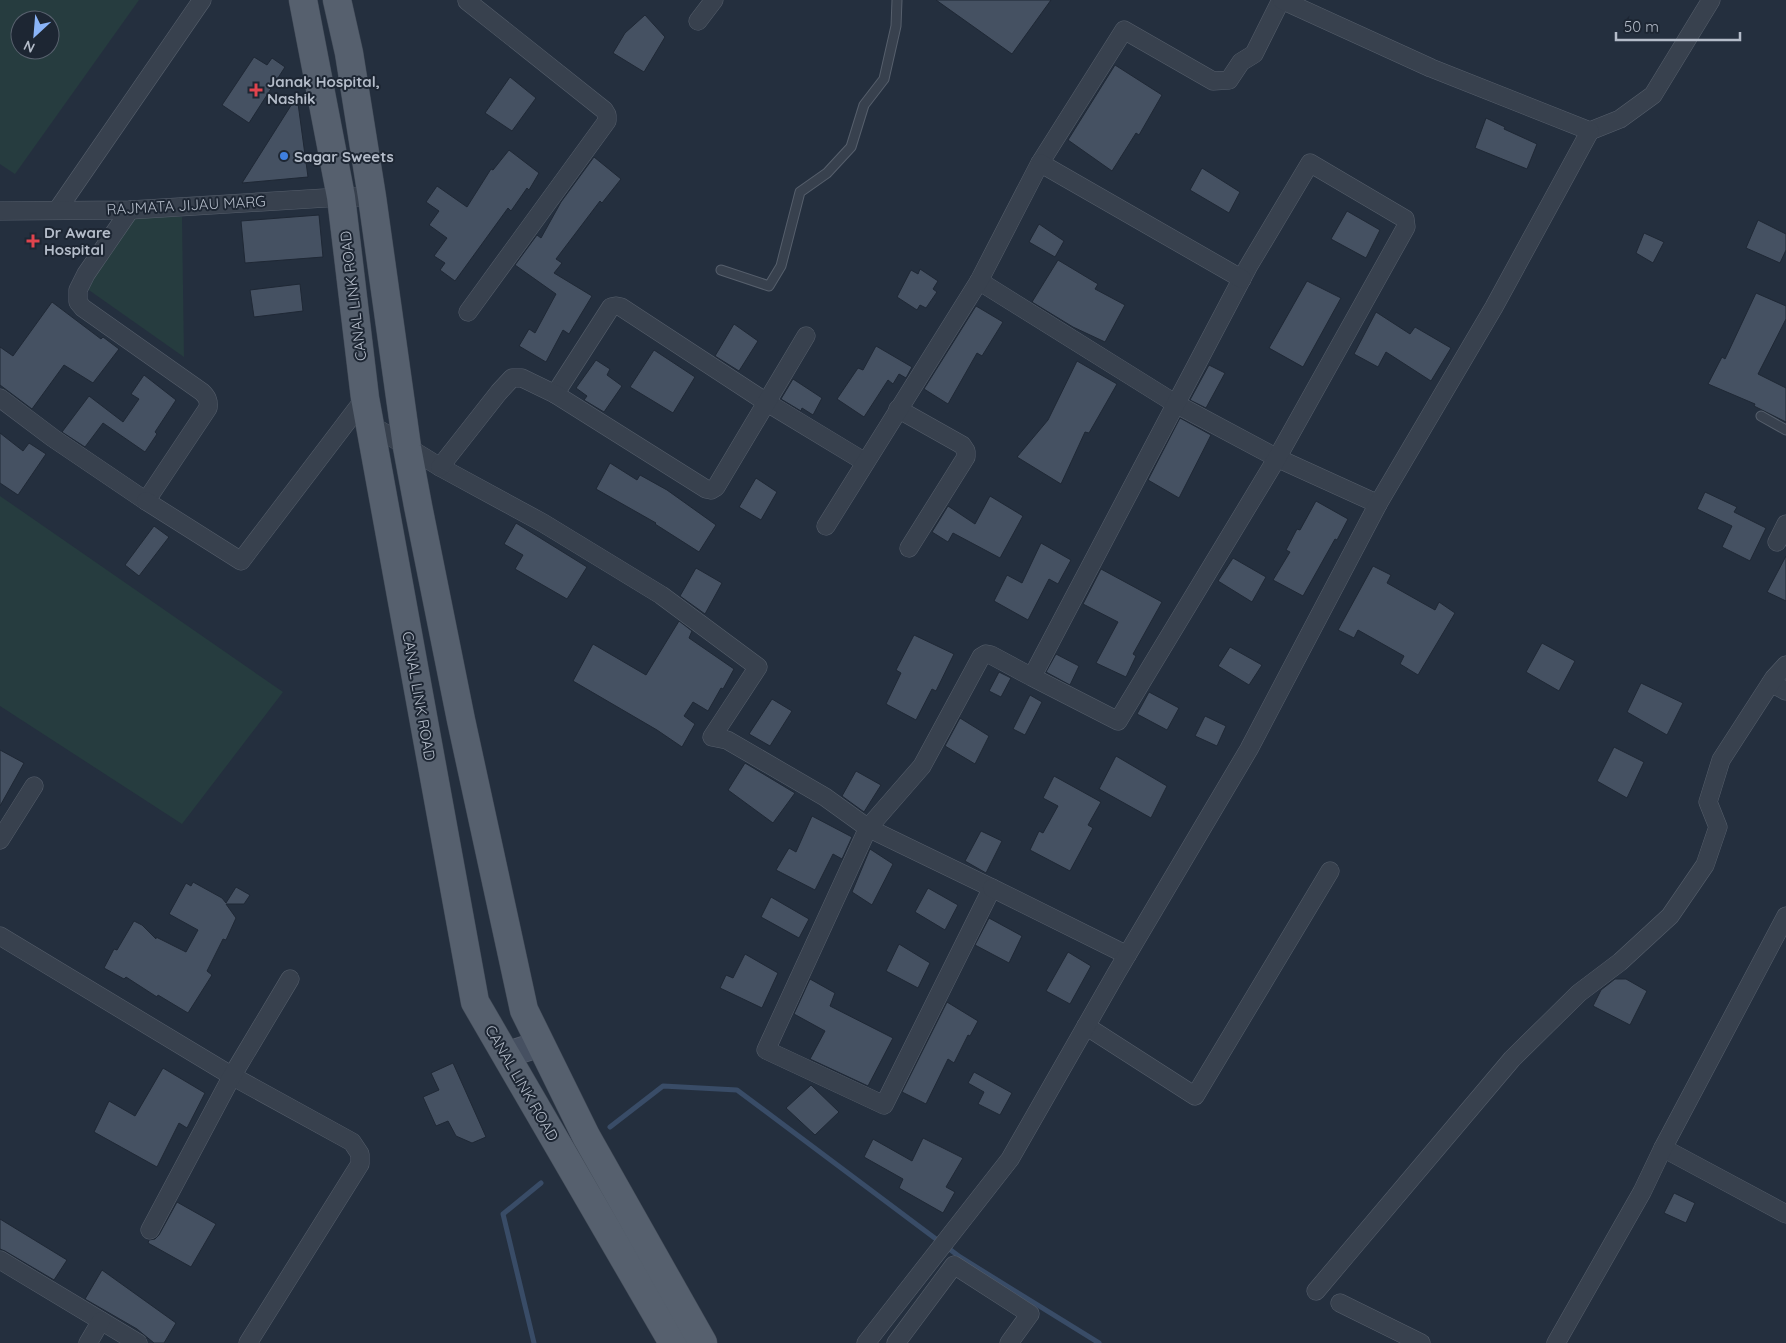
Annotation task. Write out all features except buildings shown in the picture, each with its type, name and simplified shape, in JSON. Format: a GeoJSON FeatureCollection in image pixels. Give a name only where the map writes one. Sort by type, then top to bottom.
{"type":"FeatureCollection","features":[{"type":"Feature","properties":{"kind":"main road","name":"CANAL LINK ROAD"},"geometry":{"type":"LineString","coordinates":[[303,0],[341,197],[368,411],[475,1002],[673,1343]]}},
{"type":"Feature","properties":{"kind":"main road","name":"CANAL LINK ROAD"},"geometry":{"type":"LineString","coordinates":[[338,0],[349,54],[372,197],[407,447],[461,720],[524,1010],[586,1136],[704,1343]]}},
{"type":"Feature","properties":{"kind":"main road"},"geometry":{"type":"LineString","coordinates":[[506,1055],[540,1044]]}},
{"type":"Feature","properties":{"kind":"street"},"geometry":{"type":"LineString","coordinates":[[58,209],[202,0]]}},
{"type":"Feature","properties":{"kind":"street"},"geometry":{"type":"LineString","coordinates":[[467,0],[608,115],[607,121],[468,312]]}},
{"type":"Feature","properties":{"kind":"street"},"geometry":{"type":"LineString","coordinates":[[698,21],[714,0]]}},
{"type":"Feature","properties":{"kind":"street"},"geometry":{"type":"LineString","coordinates":[[826,526],[979,281],[1040,163],[1124,30],[1213,81],[1229,80],[1241,62],[1254,54],[1282,0],[1431,68],[1590,131]]}},
{"type":"Feature","properties":{"kind":"street"},"geometry":{"type":"LineString","coordinates":[[866,1343],[1010,1159],[1127,955],[1249,749],[1378,504],[1494,307],[1590,131],[1620,119],[1653,96],[1711,0]]}},
{"type":"Feature","properties":{"kind":"street"},"geometry":{"type":"LineString","coordinates":[[1040,163],[1242,279]]}},
{"type":"Feature","properties":{"kind":"street"},"geometry":{"type":"LineString","coordinates":[[992,888],[884,1105],[766,1050],[868,828],[922,766],[982,657],[986,654],[991,655],[1032,677],[1118,721],[1277,458],[1406,227],[1406,219],[1310,163],[1242,279],[1032,677]]}},
{"type":"Feature","properties":{"kind":"street","name":"RAJMATA JIJAU MARG"},"geometry":{"type":"LineString","coordinates":[[0,211],[58,209],[130,210],[341,197],[372,197]]}},
{"type":"Feature","properties":{"kind":"street"},"geometry":{"type":"LineString","coordinates":[[130,210],[86,274],[78,290],[78,302],[83,308],[124,338],[202,392],[209,402],[208,408],[146,501]]}},
{"type":"Feature","properties":{"kind":"street"},"geometry":{"type":"LineString","coordinates":[[979,281],[1176,404],[1277,458],[1378,504]]}},
{"type":"Feature","properties":{"kind":"street"},"geometry":{"type":"LineString","coordinates":[[555,394],[611,307],[621,307],[766,402],[865,462]]}},
{"type":"Feature","properties":{"kind":"street"},"geometry":{"type":"LineString","coordinates":[[440,467],[499,392],[512,378],[522,378],[555,394],[706,489],[711,490],[716,487],[806,336]]}},
{"type":"Feature","properties":{"kind":"street"},"geometry":{"type":"LineString","coordinates":[[0,398],[53,438],[146,501],[241,561],[368,411],[407,447],[440,467],[543,522],[661,595],[758,667],[712,737],[727,740],[824,797],[868,828],[1127,955]]}},
{"type":"Feature","properties":{"kind":"street"},"geometry":{"type":"LineString","coordinates":[[898,409],[962,445],[966,451],[966,457],[909,548]]}},
{"type":"Feature","properties":{"kind":"street"},"geometry":{"type":"LineString","coordinates":[[1777,542],[1786,524]]}},
{"type":"Feature","properties":{"kind":"street"},"geometry":{"type":"LineString","coordinates":[[1316,1291],[1512,1059],[1578,993],[1620,962],[1670,916],[1705,865],[1718,827],[1708,802],[1721,760],[1778,687],[1786,665]]}},
{"type":"Feature","properties":{"kind":"street"},"geometry":{"type":"LineString","coordinates":[[0,840],[34,786]]}},
{"type":"Feature","properties":{"kind":"street"},"geometry":{"type":"LineString","coordinates":[[1086,1026],[1196,1096],[1330,871]]}},
{"type":"Feature","properties":{"kind":"street"},"geometry":{"type":"LineString","coordinates":[[1556,1343],[1642,1192],[1663,1148],[1786,916]]}},
{"type":"Feature","properties":{"kind":"street"},"geometry":{"type":"LineString","coordinates":[[0,936],[232,1076],[352,1142],[360,1154],[360,1164],[248,1343]]}},
{"type":"Feature","properties":{"kind":"street"},"geometry":{"type":"LineString","coordinates":[[150,1230],[232,1076],[290,979]]}},
{"type":"Feature","properties":{"kind":"street"},"geometry":{"type":"LineString","coordinates":[[1663,1148],[1786,1214]]}},
{"type":"Feature","properties":{"kind":"street"},"geometry":{"type":"LineString","coordinates":[[926,1265],[944,1278]]}},
{"type":"Feature","properties":{"kind":"street"},"geometry":{"type":"LineString","coordinates":[[896,1343],[954,1265],[1030,1314],[1008,1343]]}},
{"type":"Feature","properties":{"kind":"street"},"geometry":{"type":"LineString","coordinates":[[3,1268],[138,1343]]}},
{"type":"Feature","properties":{"kind":"street"},"geometry":{"type":"LineString","coordinates":[[1340,1303],[1421,1343]]}},
{"type":"Feature","properties":{"kind":"street"},"geometry":{"type":"LineString","coordinates":[[88,1343],[101,1321]]}},
{"type":"Feature","properties":{"kind":"lane"},"geometry":{"type":"LineString","coordinates":[[721,270],[769,286],[781,266],[800,192],[827,173],[851,147],[864,106],[884,79],[896,26],[897,0]]}},
{"type":"Feature","properties":{"kind":"lane"},"geometry":{"type":"LineString","coordinates":[[1761,416],[1786,430]]}},
{"type":"Feature","properties":{"kind":"green space"},"geometry":{"type":"Polygon","coordinates":[[[0,0],[139,0],[15,174],[0,164],[0,0]]]}},
{"type":"Feature","properties":{"kind":"green space"},"geometry":{"type":"Polygon","coordinates":[[[130,216],[182,217],[184,357],[86,288],[130,216]]]}},
{"type":"Feature","properties":{"kind":"green space"},"geometry":{"type":"Polygon","coordinates":[[[0,496],[283,692],[182,824],[0,706],[0,496]]]}},
{"type":"Feature","properties":{"kind":"waterway"},"geometry":{"type":"LineString","coordinates":[[610,1127],[663,1086],[737,1090],[960,1257],[1099,1343]]}},
{"type":"Feature","properties":{"kind":"waterway"},"geometry":{"type":"LineString","coordinates":[[534,1343],[503,1214],[541,1183]]}},
{"type":"Feature","properties":{"kind":"place","name":"Janak Hospital, Nashik"},"geometry":{"type":"Point","coordinates":[256,90]}},
{"type":"Feature","properties":{"kind":"place","name":"Sagar Sweets"},"geometry":{"type":"Point","coordinates":[284,156]}},
{"type":"Feature","properties":{"kind":"place","name":"Dr Aware Hospital"},"geometry":{"type":"Point","coordinates":[33,241]}}]}
